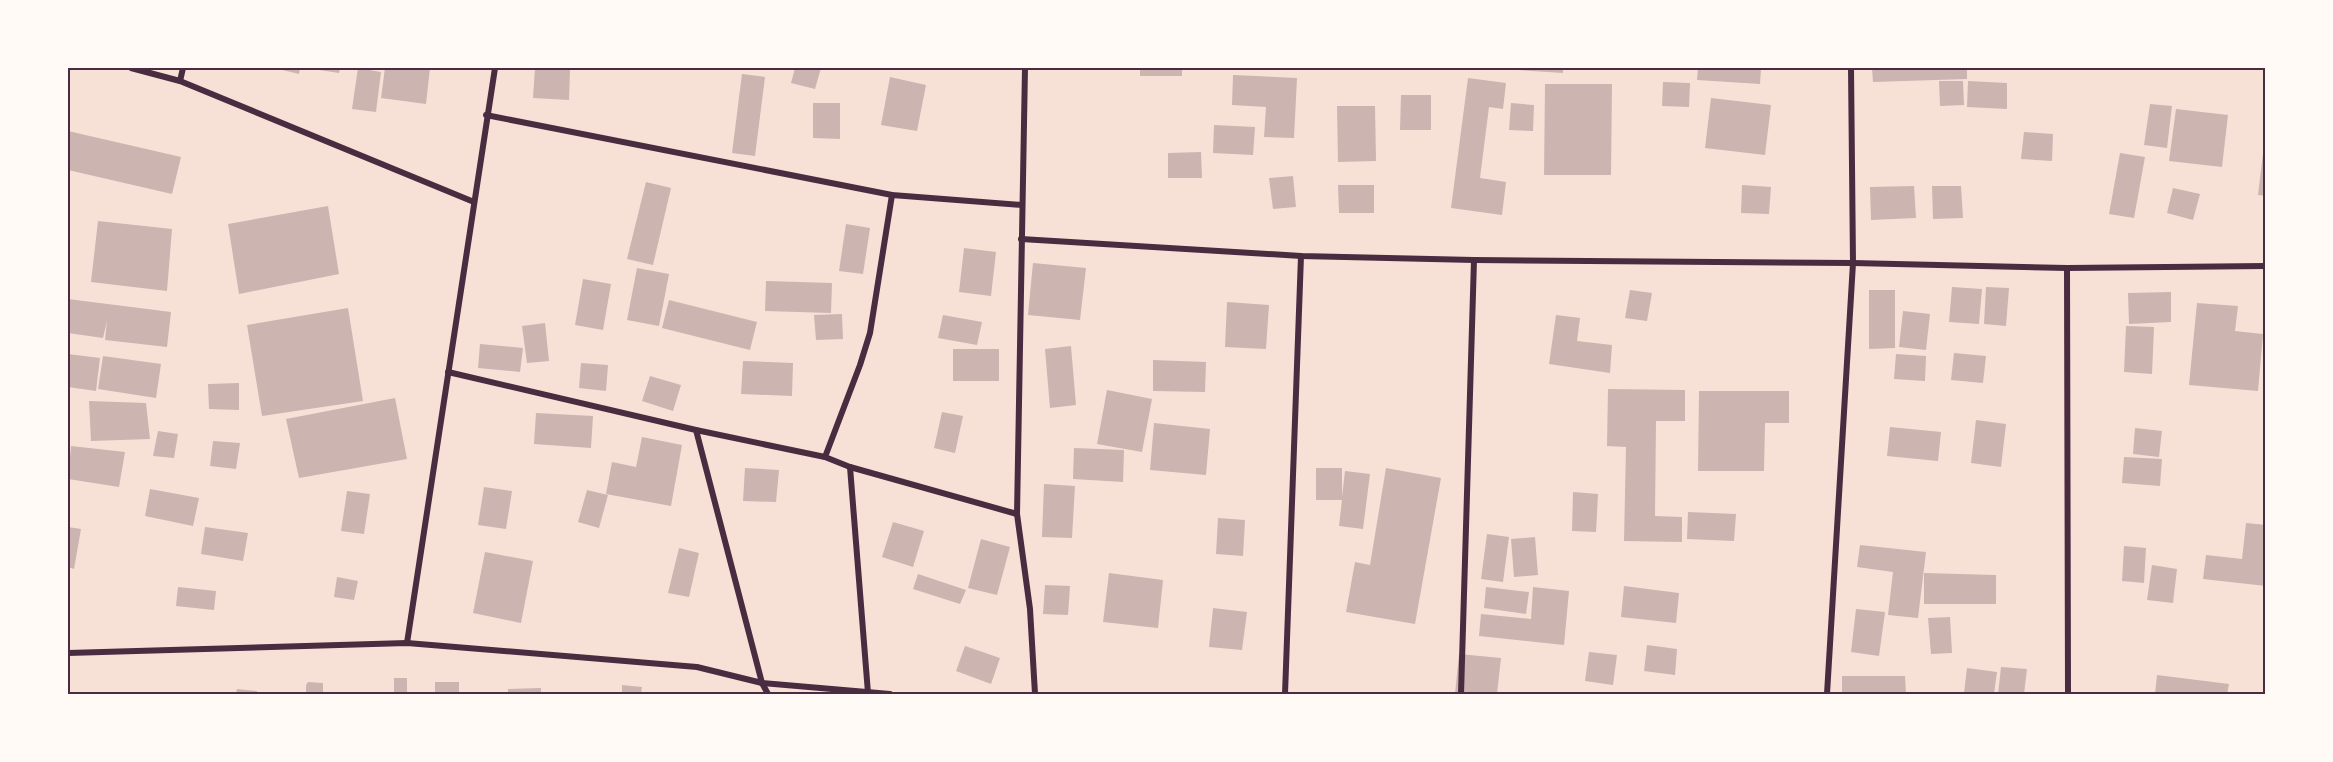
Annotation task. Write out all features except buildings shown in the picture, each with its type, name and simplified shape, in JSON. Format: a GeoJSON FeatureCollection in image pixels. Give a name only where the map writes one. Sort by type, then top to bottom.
{"type":"FeatureCollection","features":[{"type":"Feature","properties":{"kind":"street"},"geometry":{"type":"LineString","coordinates":[[131,68],[180,81],[474,201]]}},
{"type":"Feature","properties":{"kind":"street"},"geometry":{"type":"LineString","coordinates":[[180,81],[183,68]]}},
{"type":"Feature","properties":{"kind":"street"},"geometry":{"type":"LineString","coordinates":[[407,643],[495,68]]}},
{"type":"Feature","properties":{"kind":"street"},"geometry":{"type":"LineString","coordinates":[[1025,68],[1017,514],[1030,609],[1035,694]]}},
{"type":"Feature","properties":{"kind":"street"},"geometry":{"type":"LineString","coordinates":[[1827,694],[1853,263],[1851,68]]}},
{"type":"Feature","properties":{"kind":"street"},"geometry":{"type":"LineString","coordinates":[[486,115],[892,195],[1022,205]]}},
{"type":"Feature","properties":{"kind":"street"},"geometry":{"type":"LineString","coordinates":[[825,457],[870,333],[892,195]]}},
{"type":"Feature","properties":{"kind":"street"},"geometry":{"type":"LineString","coordinates":[[1021,239],[1301,256],[1474,260],[1853,263],[2067,268],[2265,266]]}},
{"type":"Feature","properties":{"kind":"street"},"geometry":{"type":"LineString","coordinates":[[1285,694],[1301,256]]}},
{"type":"Feature","properties":{"kind":"street"},"geometry":{"type":"LineString","coordinates":[[1461,694],[1474,260]]}},
{"type":"Feature","properties":{"kind":"street"},"geometry":{"type":"LineString","coordinates":[[2067,268],[2068,694]]}},
{"type":"Feature","properties":{"kind":"street"},"geometry":{"type":"LineString","coordinates":[[448,372],[696,430],[825,457],[850,467],[1017,514]]}},
{"type":"Feature","properties":{"kind":"street"},"geometry":{"type":"LineString","coordinates":[[696,430],[762,683],[768,694]]}},
{"type":"Feature","properties":{"kind":"street"},"geometry":{"type":"LineString","coordinates":[[850,467],[868,693]]}},
{"type":"Feature","properties":{"kind":"street"},"geometry":{"type":"LineString","coordinates":[[68,653],[407,643],[697,667],[762,683],[890,694]]}}]}
